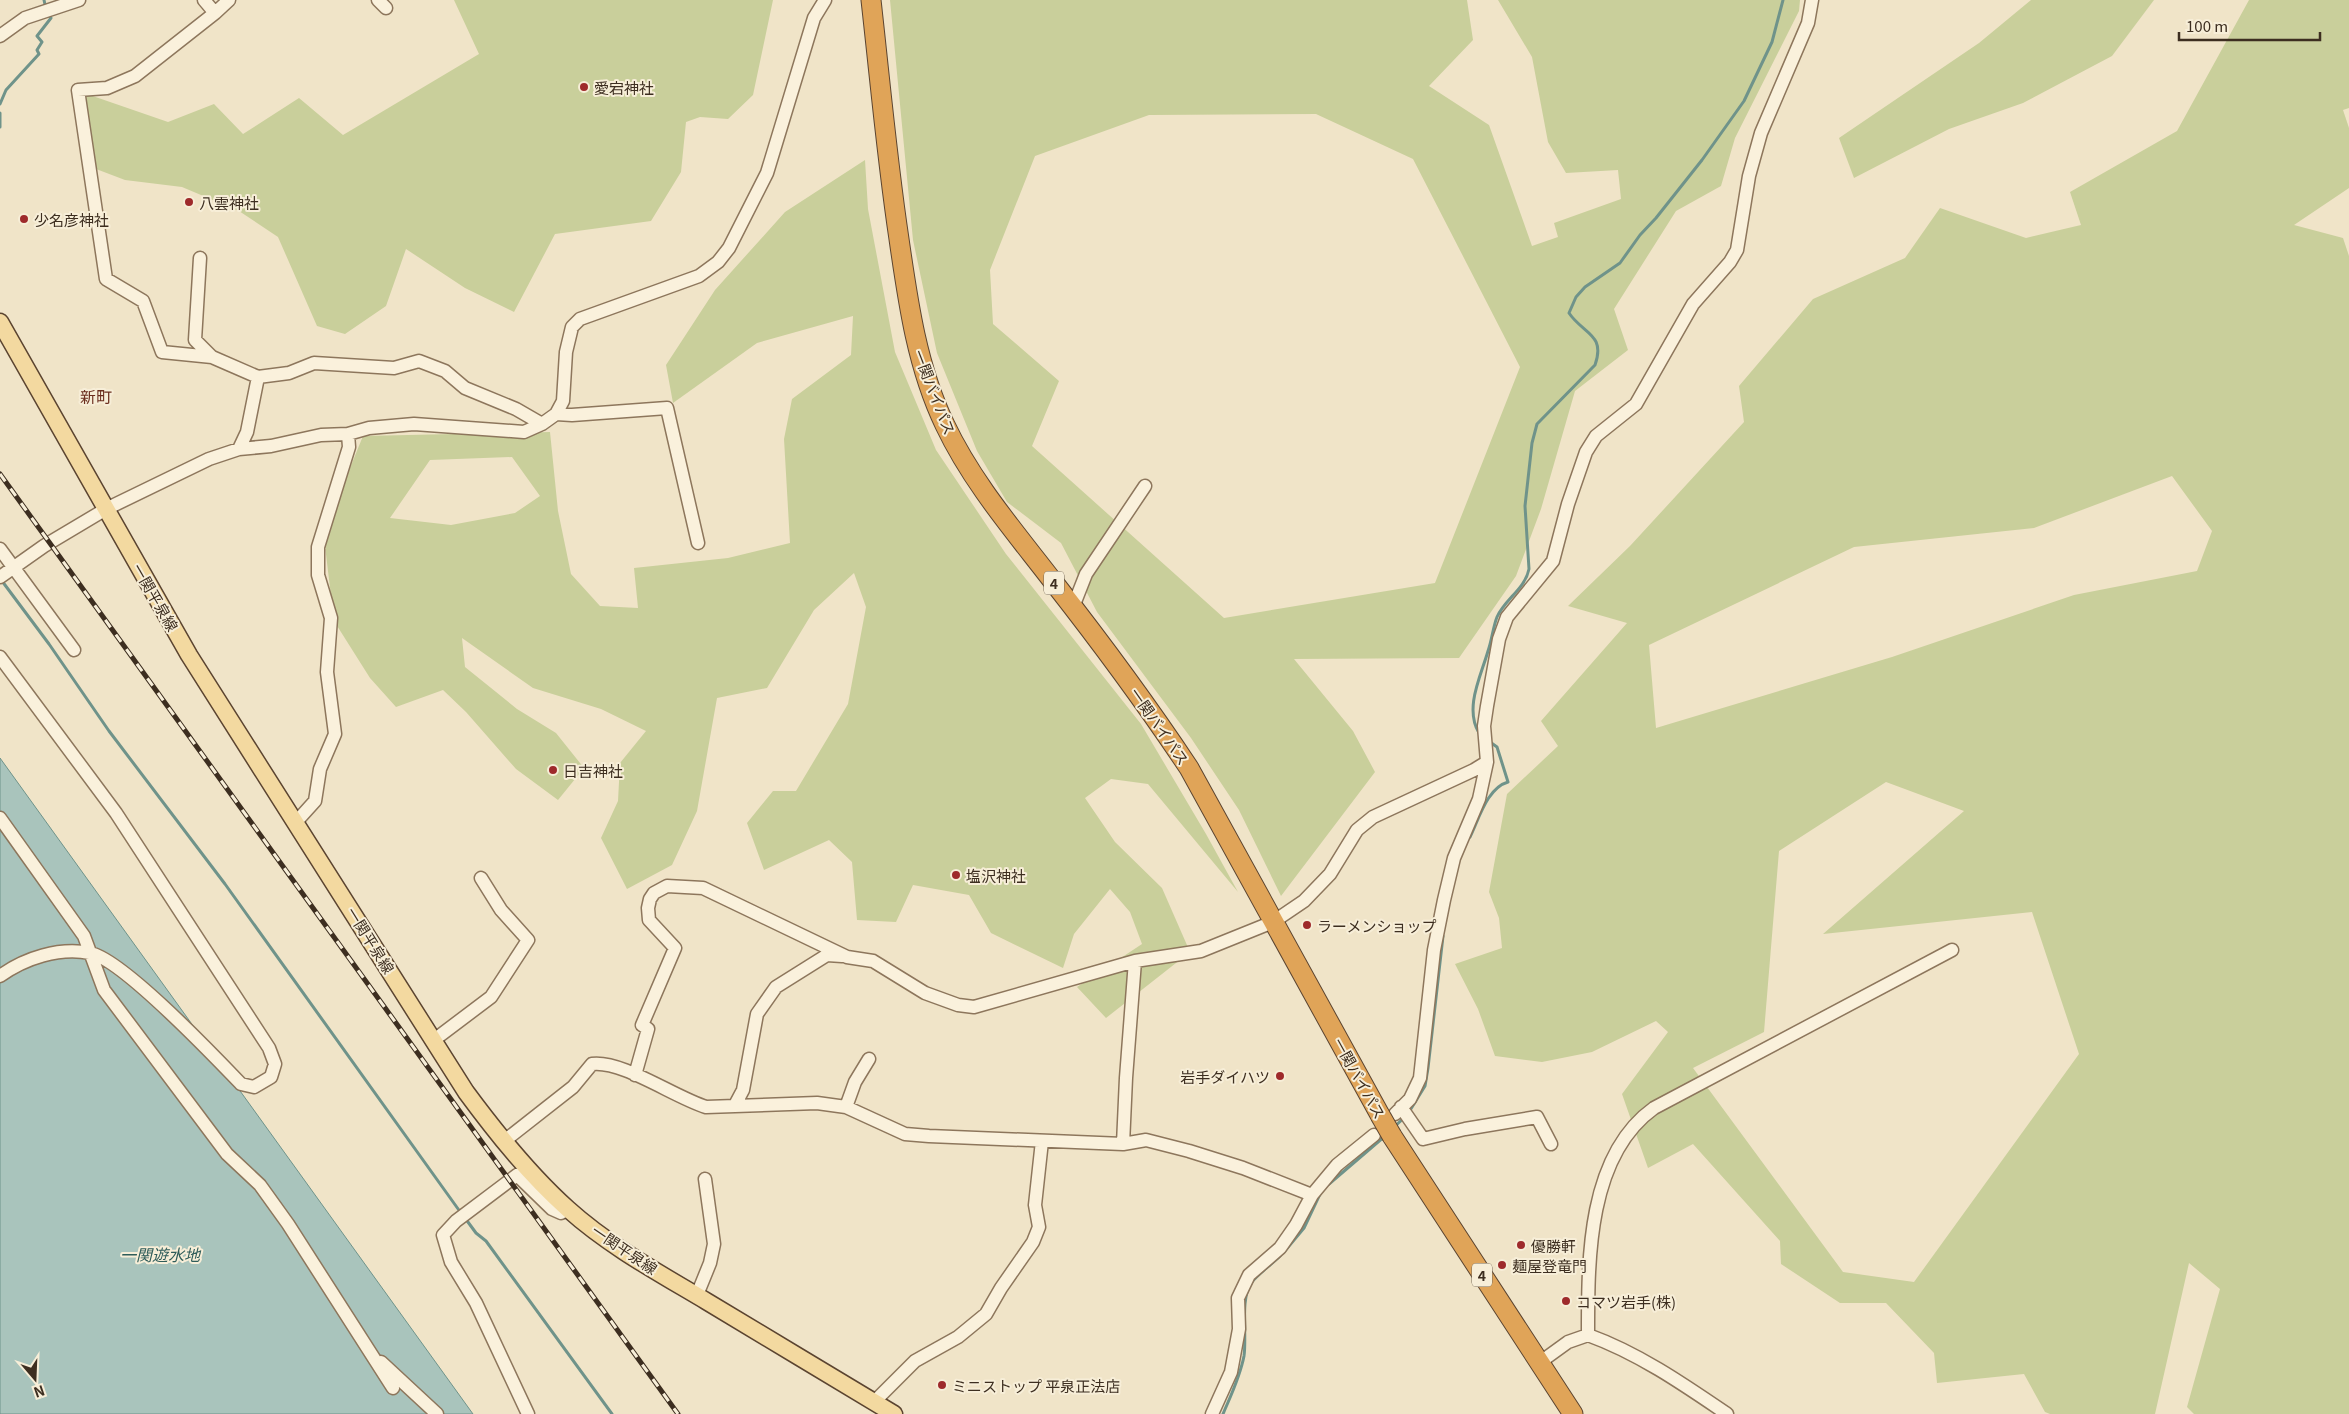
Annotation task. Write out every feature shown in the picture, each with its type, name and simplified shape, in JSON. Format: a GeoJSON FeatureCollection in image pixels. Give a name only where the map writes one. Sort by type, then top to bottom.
{"type":"FeatureCollection","features":[{"type":"Feature","properties":{"kind":"highway","name":"一関バイパス"},"geometry":{"type":"LineString","coordinates":[[871,0],[889,171],[907,295],[918,348],[944,424],[966,465],[994,505],[1156,718],[1189,768],[1274,922],[1392,1112],[1383,1135],[1573,1414]]}},
{"type":"Feature","properties":{"kind":"main road","name":"一関平泉線"},"geometry":{"type":"LineString","coordinates":[[0,322],[189,655],[466,1092],[503,1142],[530,1172],[569,1210],[612,1242],[894,1414]]}},
{"type":"Feature","properties":{"kind":"street"},"geometry":{"type":"LineString","coordinates":[[0,36],[25,18],[79,0]]}},
{"type":"Feature","properties":{"kind":"street"},"geometry":{"type":"LineString","coordinates":[[204,0],[215,14]]}},
{"type":"Feature","properties":{"kind":"street"},"geometry":{"type":"LineString","coordinates":[[229,0],[215,14],[135,76],[107,88],[78,90],[106,279],[143,301],[162,352],[212,357],[258,377],[289,373],[314,363],[394,368],[419,361],[445,371],[465,388],[516,408],[542,424]]}},
{"type":"Feature","properties":{"kind":"street"},"geometry":{"type":"LineString","coordinates":[[6,573],[106,509],[209,459],[239,449],[271,446],[321,436],[348,434],[369,428],[414,424],[524,432],[542,424],[556,414],[563,401],[566,352],[572,327],[580,318],[700,276],[718,262],[729,248],[767,173],[814,18],[825,0]]}},
{"type":"Feature","properties":{"kind":"street"},"geometry":{"type":"LineString","coordinates":[[1551,1144],[1537,1117],[1465,1129],[1423,1139],[1392,1112],[1410,1099],[1420,1078],[1434,950],[1444,900],[1454,858],[1479,799],[1487,762],[1484,730],[1499,639],[1507,617],[1553,561],[1568,504],[1586,452],[1596,436],[1636,404],[1693,304],[1730,262],[1736,250],[1750,176],[1761,133],[1808,22],[1812,0]]}},
{"type":"Feature","properties":{"kind":"street"},"geometry":{"type":"LineString","coordinates":[[200,258],[195,340],[212,357]]}},
{"type":"Feature","properties":{"kind":"street"},"geometry":{"type":"LineString","coordinates":[[239,449],[247,432],[258,377]]}},
{"type":"Feature","properties":{"kind":"street"},"geometry":{"type":"LineString","coordinates":[[556,414],[572,415],[668,408],[698,543]]}},
{"type":"Feature","properties":{"kind":"street"},"geometry":{"type":"LineString","coordinates":[[296,822],[315,801],[320,769],[335,734],[327,678],[330,618],[318,575],[318,547],[350,447],[348,434]]}},
{"type":"Feature","properties":{"kind":"street"},"geometry":{"type":"LineString","coordinates":[[1073,607],[1086,574],[1146,486]]}},
{"type":"Feature","properties":{"kind":"street"},"geometry":{"type":"LineString","coordinates":[[0,549],[6,573],[74,650]]}},
{"type":"Feature","properties":{"kind":"street"},"geometry":{"type":"LineString","coordinates":[[0,657],[116,813],[268,1048],[275,1064],[270,1078],[254,1087],[241,1084],[125,973],[91,953],[69,952],[30,958],[0,976]]}},
{"type":"Feature","properties":{"kind":"street"},"geometry":{"type":"LineString","coordinates":[[735,1105],[743,1090],[757,1014],[776,987],[827,956],[873,961],[925,993],[958,1005],[974,1007],[1135,961],[1201,951],[1274,922],[1304,900],[1330,874],[1356,830],[1373,817],[1474,770],[1487,762]]}},
{"type":"Feature","properties":{"kind":"street"},"geometry":{"type":"LineString","coordinates":[[0,818],[84,936],[104,990],[227,1154],[260,1185],[293,1232],[392,1388]]}},
{"type":"Feature","properties":{"kind":"street"},"geometry":{"type":"LineString","coordinates":[[434,1040],[491,997],[528,940],[500,910],[481,878]]}},
{"type":"Feature","properties":{"kind":"street"},"geometry":{"type":"LineString","coordinates":[[636,1075],[648,1029],[642,1025],[676,948],[649,920],[648,908],[654,893],[667,886],[703,888],[847,957]]}},
{"type":"Feature","properties":{"kind":"street"},"geometry":{"type":"LineString","coordinates":[[1588,1335],[1590,1268],[1598,1198],[1613,1156],[1624,1136],[1638,1119],[1654,1108],[1952,950]]}},
{"type":"Feature","properties":{"kind":"street"},"geometry":{"type":"LineString","coordinates":[[1123,1144],[1126,1068],[1135,961]]}},
{"type":"Feature","properties":{"kind":"street"},"geometry":{"type":"LineString","coordinates":[[846,1107],[856,1082],[869,1059]]}},
{"type":"Feature","properties":{"kind":"street"},"geometry":{"type":"LineString","coordinates":[[503,1142],[573,1087],[592,1064],[603,1063],[636,1075],[689,1101],[706,1107],[817,1103],[846,1107],[905,1134],[1123,1144],[1146,1140],[1243,1168],[1312,1195]]}},
{"type":"Feature","properties":{"kind":"street"},"geometry":{"type":"LineString","coordinates":[[1212,1414],[1231,1372],[1239,1330],[1238,1298],[1249,1275],[1280,1248],[1296,1226],[1312,1195],[1337,1165],[1383,1135]]}},
{"type":"Feature","properties":{"kind":"street"},"geometry":{"type":"LineString","coordinates":[[874,1402],[914,1361],[958,1337],[986,1314],[1032,1242],[1039,1227],[1035,1205],[1042,1141]]}},
{"type":"Feature","properties":{"kind":"street"},"geometry":{"type":"LineString","coordinates":[[528,1414],[476,1303],[451,1262],[443,1235],[461,1217],[517,1175],[552,1209],[560,1213],[569,1210]]}},
{"type":"Feature","properties":{"kind":"street"},"geometry":{"type":"LineString","coordinates":[[697,1295],[710,1263],[714,1244],[705,1179]]}},
{"type":"Feature","properties":{"kind":"street"},"geometry":{"type":"LineString","coordinates":[[1539,1363],[1568,1342],[1588,1335],[1624,1350],[1697,1393],[1727,1414]]}},
{"type":"Feature","properties":{"kind":"street"},"geometry":{"type":"LineString","coordinates":[[366,1348],[437,1414]]}},
{"type":"Feature","properties":{"kind":"green space"},"geometry":{"type":"Polygon","coordinates":[[[454,0],[773,0],[753,95],[728,119],[700,117],[686,122],[681,172],[651,221],[555,234],[514,312],[465,288],[406,249],[386,306],[345,334],[317,326],[278,237],[239,211],[182,187],[125,180],[83,164],[84,93],[168,122],[214,104],[243,134],[299,98],[343,135],[479,54],[454,0]]]}},
{"type":"Feature","properties":{"kind":"green space"},"geometry":{"type":"Polygon","coordinates":[[[890,0],[1467,0],[1473,40],[1429,86],[1489,125],[1532,246],[1558,237],[1554,223],[1621,199],[1618,170],[1566,173],[1548,142],[1532,57],[1498,0],[1800,0],[1799,11],[1735,138],[1721,186],[1676,211],[1614,309],[1628,350],[1575,391],[1541,509],[1516,576],[1459,658],[1294,659],[1353,731],[1375,772],[1281,896],[1239,810],[1191,738],[1097,612],[1061,543],[1007,502],[977,451],[937,353],[913,240],[890,0]],[[1316,114],[1149,115],[1035,156],[990,270],[993,324],[1059,381],[1032,446],[1224,618],[1435,583],[1520,367],[1413,159],[1316,114]]]}},
{"type":"Feature","properties":{"kind":"green space"},"geometry":{"type":"Polygon","coordinates":[[[2031,0],[2154,0],[2112,56],[2023,103],[1949,129],[1854,178],[1839,138],[1979,43],[2031,0]]]}},
{"type":"Feature","properties":{"kind":"green space"},"geometry":{"type":"Polygon","coordinates":[[[2249,0],[2349,0],[2349,108],[2343,110],[2349,128],[2349,188],[2294,225],[2343,238],[2349,256],[2349,1414],[2194,1414],[2187,1407],[2220,1289],[2189,1263],[2155,1414],[2050,1414],[2045,1412],[2024,1374],[1937,1383],[1934,1353],[1886,1303],[1840,1303],[1781,1264],[1780,1241],[1693,1144],[1648,1168],[1622,1094],[1668,1032],[1656,1021],[1592,1052],[1542,1062],[1495,1056],[1478,1009],[1455,964],[1502,948],[1499,918],[1489,892],[1507,794],[1558,746],[1541,721],[1627,623],[1568,606],[1630,546],[1744,422],[1739,386],[1813,299],[1905,258],[1940,208],[2026,238],[2081,225],[2070,192],[2177,131],[2249,0]],[[2172,476],[2034,528],[1854,547],[1649,645],[1656,728],[1892,657],[2074,595],[2197,571],[2212,531],[2172,476]],[[1886,782],[1779,851],[1764,1032],[1693,1068],[1843,1272],[1914,1282],[2079,1054],[2032,912],[1823,934],[1964,811],[1886,782]]]}},
{"type":"Feature","properties":{"kind":"green space"},"geometry":{"type":"Polygon","coordinates":[[[865,160],[868,209],[895,352],[936,450],[1006,554],[1141,724],[1238,892],[1148,784],[1111,779],[1085,798],[1115,842],[1162,888],[1190,952],[1106,1018],[1077,987],[1142,944],[1130,912],[1110,889],[1074,934],[1063,968],[991,933],[969,895],[913,885],[896,922],[857,920],[852,862],[829,840],[764,870],[747,823],[773,791],[796,791],[848,704],[866,607],[854,573],[814,610],[767,688],[717,698],[697,811],[672,865],[627,889],[601,838],[618,801],[620,763],[646,731],[601,709],[533,688],[462,638],[465,667],[517,709],[556,733],[584,768],[558,800],[516,769],[466,712],[443,690],[396,707],[370,678],[334,621],[325,546],[341,490],[363,436],[550,432],[558,511],[571,574],[600,606],[638,608],[634,568],[728,558],[790,543],[784,439],[792,399],[851,355],[853,316],[757,343],[673,403],[666,365],[715,290],[785,212],[865,160]],[[512,457],[430,460],[390,518],[451,525],[515,513],[540,496],[512,457]]]}},
{"type":"Feature","properties":{"kind":"water","name":"一関遊水地"},"geometry":{"type":"Polygon","coordinates":[[[0,758],[473,1414],[0,1414],[0,758]]]}},
{"type":"Feature","properties":{"kind":"waterway"},"geometry":{"type":"LineString","coordinates":[[44,0],[46,9]]}},
{"type":"Feature","properties":{"kind":"waterway"},"geometry":{"type":"LineString","coordinates":[[1479,733],[1475,723],[1473,703],[1497,617],[1519,588],[1529,569],[1525,506],[1532,443],[1537,424],[1595,365],[1598,355],[1598,347],[1595,340],[1569,313],[1576,297],[1585,287],[1620,263],[1640,235],[1656,218],[1702,160],[1744,101],[1772,42],[1783,0]]}},
{"type":"Feature","properties":{"kind":"waterway"},"geometry":{"type":"LineString","coordinates":[[0,104],[6,90],[39,54],[37,50],[42,42],[37,36],[51,18],[49,14]]}},
{"type":"Feature","properties":{"kind":"waterway"},"geometry":{"type":"LineString","coordinates":[[0,113],[0,127]]}},
{"type":"Feature","properties":{"kind":"waterway"},"geometry":{"type":"LineString","coordinates":[[2,581],[49,644],[109,731],[225,884],[461,1213]]}},
{"type":"Feature","properties":{"kind":"waterway"},"geometry":{"type":"LineString","coordinates":[[1470,837],[1489,797],[1501,785],[1508,782],[1497,747],[1490,742]]}},
{"type":"Feature","properties":{"kind":"waterway"},"geometry":{"type":"LineString","coordinates":[[1409,1112],[1425,1086],[1443,936]]}},
{"type":"Feature","properties":{"kind":"waterway"},"geometry":{"type":"LineString","coordinates":[[1393,1128],[1405,1117]]}},
{"type":"Feature","properties":{"kind":"waterway"},"geometry":{"type":"LineString","coordinates":[[1329,1184],[1385,1136]]}},
{"type":"Feature","properties":{"kind":"waterway"},"geometry":{"type":"LineString","coordinates":[[1284,1252],[1304,1228],[1320,1194]]}},
{"type":"Feature","properties":{"kind":"waterway"},"geometry":{"type":"LineString","coordinates":[[465,1218],[476,1233],[486,1241],[612,1414]]}},
{"type":"Feature","properties":{"kind":"waterway"},"geometry":{"type":"LineString","coordinates":[[1223,1414],[1238,1379],[1244,1356],[1245,1308],[1248,1290],[1254,1279],[1280,1256]]}},
{"type":"Feature","properties":{"kind":"railway"},"geometry":{"type":"LineString","coordinates":[[0,474],[678,1414]]}},
{"type":"Feature","properties":{"kind":"place","name":"愛宕神社"},"geometry":{"type":"Point","coordinates":[584,87]}},
{"type":"Feature","properties":{"kind":"place","name":"八雲神社"},"geometry":{"type":"Point","coordinates":[189,202]}},
{"type":"Feature","properties":{"kind":"place","name":"少名彦神社"},"geometry":{"type":"Point","coordinates":[24,219]}},
{"type":"Feature","properties":{"kind":"place","name":"日吉神社"},"geometry":{"type":"Point","coordinates":[553,770]}},
{"type":"Feature","properties":{"kind":"place","name":"塩沢神社"},"geometry":{"type":"Point","coordinates":[956,875]}},
{"type":"Feature","properties":{"kind":"place","name":"ラーメンショップ"},"geometry":{"type":"Point","coordinates":[1307,925]}},
{"type":"Feature","properties":{"kind":"place","name":"岩手ダイハツ"},"geometry":{"type":"Point","coordinates":[1280,1076]}},
{"type":"Feature","properties":{"kind":"place","name":"優勝軒"},"geometry":{"type":"Point","coordinates":[1521,1245]}},
{"type":"Feature","properties":{"kind":"place","name":"麺屋登竜門"},"geometry":{"type":"Point","coordinates":[1502,1265]}},
{"type":"Feature","properties":{"kind":"place","name":"コマツ岩手(株)"},"geometry":{"type":"Point","coordinates":[1566,1301]}},
{"type":"Feature","properties":{"kind":"place","name":"ミニストップ 平泉正法店"},"geometry":{"type":"Point","coordinates":[942,1385]}},
{"type":"Feature","properties":{"kind":"district","name":"新町"},"geometry":{"type":"Point","coordinates":[96,396]}}]}
